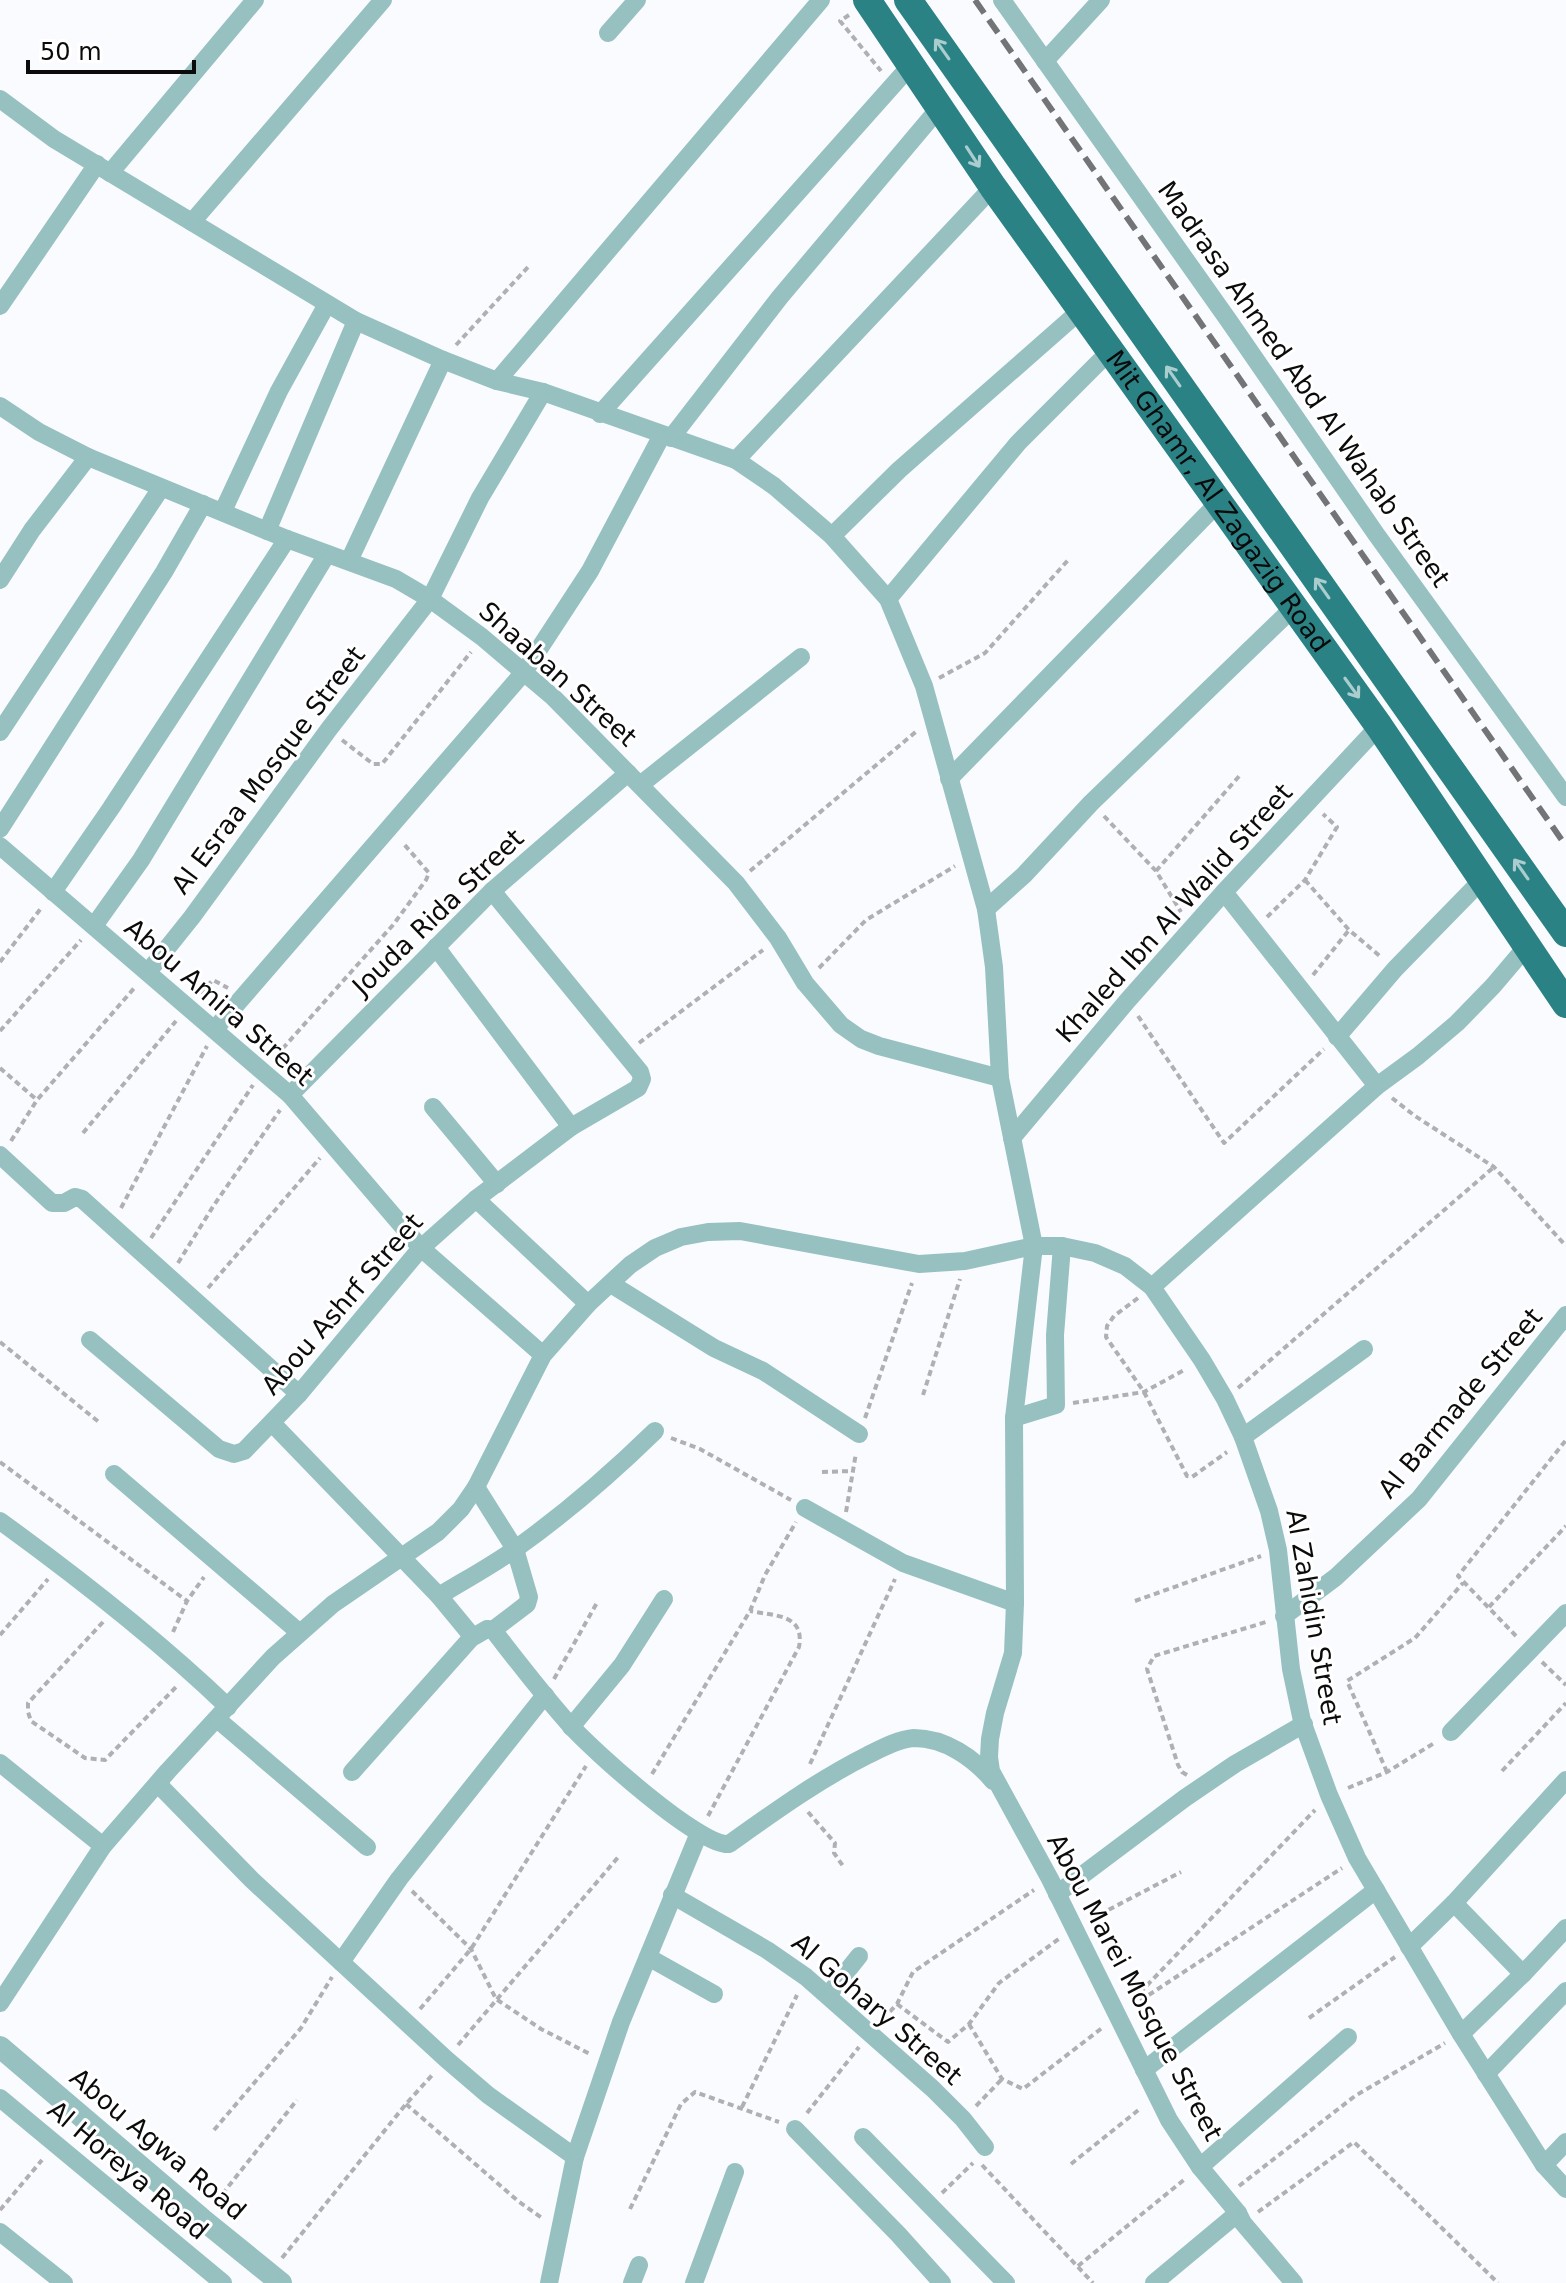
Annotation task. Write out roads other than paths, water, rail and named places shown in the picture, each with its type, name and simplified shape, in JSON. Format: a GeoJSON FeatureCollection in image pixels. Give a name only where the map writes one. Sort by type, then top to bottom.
{"type":"FeatureCollection","features":[{"type":"Feature","properties":{"kind":"highway","name":"Mit Ghamr, Al Zagazig Road"},"geometry":{"type":"LineString","coordinates":[[867,0],[993,187],[1379,726],[1566,1004]]}},
{"type":"Feature","properties":{"kind":"highway","name":"Mit Ghamr, Al Zagazig Road"},"geometry":{"type":"LineString","coordinates":[[908,0],[1566,933]]}},
{"type":"Feature","properties":{"kind":"street"},"geometry":{"type":"LineString","coordinates":[[0,306],[104,169],[255,0]]}},
{"type":"Feature","properties":{"kind":"street"},"geometry":{"type":"LineString","coordinates":[[192,222],[383,0]]}},
{"type":"Feature","properties":{"kind":"street"},"geometry":{"type":"LineString","coordinates":[[608,33],[637,0]]}},
{"type":"Feature","properties":{"kind":"street"},"geometry":{"type":"LineString","coordinates":[[497,381],[821,0]]}},
{"type":"Feature","properties":{"kind":"street","name":"Madrasa Ahmed Abd Al Wahab Street"},"geometry":{"type":"LineString","coordinates":[[1002,0],[1367,521],[1566,797]]}},
{"type":"Feature","properties":{"kind":"street"},"geometry":{"type":"LineString","coordinates":[[1045,61],[1101,0]]}},
{"type":"Feature","properties":{"kind":"street"},"geometry":{"type":"LineString","coordinates":[[600,414],[911,65]]}},
{"type":"Feature","properties":{"kind":"street","name":"Abou Marei Mosque Street"},"geometry":{"type":"LineString","coordinates":[[0,99],[54,139],[356,321],[497,381],[543,392],[736,460],[774,486],[832,536],[888,599],[924,686],[986,909],[994,967],[1000,1078],[1034,1246],[1014,1418],[1013,1653],[990,1739],[991,1771],[1054,1887],[1177,2132],[1200,2167],[1294,2283]]}},
{"type":"Feature","properties":{"kind":"street"},"geometry":{"type":"LineString","coordinates":[[215,1029],[524,672],[590,571],[666,436],[940,107]]}},
{"type":"Feature","properties":{"kind":"street"},"geometry":{"type":"LineString","coordinates":[[736,460],[993,187]]}},
{"type":"Feature","properties":{"kind":"street"},"geometry":{"type":"LineString","coordinates":[[223,511],[279,391],[327,304]]}},
{"type":"Feature","properties":{"kind":"street"},"geometry":{"type":"LineString","coordinates":[[832,536],[899,470],[1081,310]]}},
{"type":"Feature","properties":{"kind":"street"},"geometry":{"type":"LineString","coordinates":[[267,531],[356,321]]}},
{"type":"Feature","properties":{"kind":"street"},"geometry":{"type":"LineString","coordinates":[[888,599],[1018,443],[1110,351]]}},
{"type":"Feature","properties":{"kind":"street"},"geometry":{"type":"LineString","coordinates":[[349,561],[443,360]]}},
{"type":"Feature","properties":{"kind":"street","name":"Al Esraa Mosque Street"},"geometry":{"type":"LineString","coordinates":[[148,972],[430,599],[480,498],[543,392]]}},
{"type":"Feature","properties":{"kind":"street","name":"Shaaban Street"},"geometry":{"type":"LineString","coordinates":[[0,406],[39,432],[88,457],[287,539],[396,579],[430,599],[482,637],[553,697],[736,883],[778,938],[805,983],[841,1025],[861,1039],[879,1046],[1000,1078]]}},
{"type":"Feature","properties":{"kind":"street"},"geometry":{"type":"LineString","coordinates":[[0,580],[32,530],[88,457]]}},
{"type":"Feature","properties":{"kind":"street"},"geometry":{"type":"LineString","coordinates":[[0,732],[161,488]]}},
{"type":"Feature","properties":{"kind":"street"},"geometry":{"type":"LineString","coordinates":[[949,779],[1219,502]]}},
{"type":"Feature","properties":{"kind":"street"},"geometry":{"type":"LineString","coordinates":[[0,829],[164,572],[203,504]]}},
{"type":"Feature","properties":{"kind":"street"},"geometry":{"type":"LineString","coordinates":[[53,892],[287,539]]}},
{"type":"Feature","properties":{"kind":"street"},"geometry":{"type":"LineString","coordinates":[[94,926],[141,860],[327,554]]}},
{"type":"Feature","properties":{"kind":"street"},"geometry":{"type":"LineString","coordinates":[[986,909],[1294,607]]}},
{"type":"Feature","properties":{"kind":"street","name":"Jouda Rida Street"},"geometry":{"type":"LineString","coordinates":[[290,1095],[492,891],[634,779],[801,657]]}},
{"type":"Feature","properties":{"kind":"street","name":"Khaled Ibn Al Walid Street"},"geometry":{"type":"LineString","coordinates":[[1012,1138],[1191,929],[1379,726]]}},
{"type":"Feature","properties":{"kind":"street","name":"Abou Amira Street"},"geometry":{"type":"LineString","coordinates":[[0,846],[290,1095],[421,1248],[543,1355]]}},
{"type":"Feature","properties":{"kind":"street"},"geometry":{"type":"LineString","coordinates":[[1337,1037],[1395,969],[1482,880]]}},
{"type":"Feature","properties":{"kind":"street","name":"Abou Ashrf Street"},"geometry":{"type":"LineString","coordinates":[[90,1340],[219,1449],[234,1454],[244,1451],[299,1394],[421,1248],[476,1199],[571,1127],[638,1088],[642,1079],[640,1072],[492,891]]}},
{"type":"Feature","properties":{"kind":"street"},"geometry":{"type":"LineString","coordinates":[[1224,892],[1377,1086]]}},
{"type":"Feature","properties":{"kind":"street"},"geometry":{"type":"LineString","coordinates":[[436,947],[571,1127]]}},
{"type":"Feature","properties":{"kind":"street"},"geometry":{"type":"LineString","coordinates":[[1152,1287],[1377,1086],[1457,1023],[1526,947]]}},
{"type":"Feature","properties":{"kind":"street"},"geometry":{"type":"LineString","coordinates":[[433,1107],[497,1184]]}},
{"type":"Feature","properties":{"kind":"street"},"geometry":{"type":"LineString","coordinates":[[0,1156],[48,1201],[60,1204],[78,1197],[299,1394]]}},
{"type":"Feature","properties":{"kind":"street"},"geometry":{"type":"LineString","coordinates":[[476,1199],[588,1304]]}},
{"type":"Feature","properties":{"kind":"street","name":"Al Zahidin Street"},"geometry":{"type":"LineString","coordinates":[[0,2003],[103,1846],[273,1657],[333,1604],[438,1532],[461,1509],[476,1487],[543,1355],[588,1304],[630,1265],[655,1248],[681,1237],[708,1232],[740,1231],[919,1264],[965,1261],[1034,1246],[1062,1246],[1095,1253],[1125,1266],[1152,1287],[1225,1399],[1257,1474],[1278,1550],[1291,1669],[1304,1724],[1329,1795],[1357,1858],[1461,2034],[1544,2165],[1566,2189]]}},
{"type":"Feature","properties":{"kind":"street"},"geometry":{"type":"LineString","coordinates":[[1014,1418],[1056,1405],[1055,1335],[1062,1246]]}},
{"type":"Feature","properties":{"kind":"street"},"geometry":{"type":"LineString","coordinates":[[611,1284],[714,1348],[763,1371],[859,1434]]}},
{"type":"Feature","properties":{"kind":"street","name":"Al Barmade Street"},"geometry":{"type":"LineString","coordinates":[[1284,1616],[1336,1577],[1419,1499],[1566,1315]]}},
{"type":"Feature","properties":{"kind":"street"},"geometry":{"type":"LineString","coordinates":[[1243,1437],[1364,1349]]}},
{"type":"Feature","properties":{"kind":"street"},"geometry":{"type":"LineString","coordinates":[[272,1423],[439,1596],[473,1636]]}},
{"type":"Feature","properties":{"kind":"street"},"geometry":{"type":"LineString","coordinates":[[439,1596],[515,1549],[588,1494],[655,1431]]}},
{"type":"Feature","properties":{"kind":"street"},"geometry":{"type":"LineString","coordinates":[[114,1474],[300,1633]]}},
{"type":"Feature","properties":{"kind":"street"},"geometry":{"type":"LineString","coordinates":[[476,1487],[515,1549],[529,1601],[493,1630]]}},
{"type":"Feature","properties":{"kind":"street"},"geometry":{"type":"LineString","coordinates":[[805,1508],[903,1563],[1015,1603]]}},
{"type":"Feature","properties":{"kind":"street"},"geometry":{"type":"LineString","coordinates":[[0,1521],[60,1565],[191,1671],[222,1713],[367,1847]]}},
{"type":"Feature","properties":{"kind":"street"},"geometry":{"type":"LineString","coordinates":[[571,1727],[622,1665],[664,1599]]}},
{"type":"Feature","properties":{"kind":"street"},"geometry":{"type":"LineString","coordinates":[[1451,1732],[1566,1613]]}},
{"type":"Feature","properties":{"kind":"street"},"geometry":{"type":"LineString","coordinates":[[352,1772],[473,1636],[487,1629],[493,1630],[571,1727],[609,1764],[699,1833],[717,1843],[729,1844],[794,1797],[877,1751],[914,1738],[938,1742],[961,1752],[980,1765],[997,1786]]}},
{"type":"Feature","properties":{"kind":"street"},"geometry":{"type":"LineString","coordinates":[[341,1962],[399,1879],[545,1695]]}},
{"type":"Feature","properties":{"kind":"street"},"geometry":{"type":"LineString","coordinates":[[1054,1887],[1235,1764],[1304,1724]]}},
{"type":"Feature","properties":{"kind":"street"},"geometry":{"type":"LineString","coordinates":[[0,1763],[103,1846]]}},
{"type":"Feature","properties":{"kind":"street"},"geometry":{"type":"LineString","coordinates":[[1409,1947],[1454,1903],[1566,1780]]}},
{"type":"Feature","properties":{"kind":"street"},"geometry":{"type":"LineString","coordinates":[[158,1784],[252,1880],[446,2059],[488,2095],[575,2157]]}},
{"type":"Feature","properties":{"kind":"street"},"geometry":{"type":"LineString","coordinates":[[549,2283],[575,2157],[621,2022],[699,1833]]}},
{"type":"Feature","properties":{"kind":"street"},"geometry":{"type":"LineString","coordinates":[[1144,2070],[1376,1890]]}},
{"type":"Feature","properties":{"kind":"street","name":"Al Gohary Street"},"geometry":{"type":"LineString","coordinates":[[672,1895],[746,1936],[828,1995],[963,2119],[981,2153]]}},
{"type":"Feature","properties":{"kind":"street"},"geometry":{"type":"LineString","coordinates":[[1454,1903],[1523,1974]]}},
{"type":"Feature","properties":{"kind":"street"},"geometry":{"type":"LineString","coordinates":[[1461,2034],[1566,1928]]}},
{"type":"Feature","properties":{"kind":"street"},"geometry":{"type":"LineString","coordinates":[[828,1995],[859,1956]]}},
{"type":"Feature","properties":{"kind":"street"},"geometry":{"type":"LineString","coordinates":[[648,1957],[714,1994]]}},
{"type":"Feature","properties":{"kind":"street"},"geometry":{"type":"LineString","coordinates":[[1486,2074],[1566,1991]]}},
{"type":"Feature","properties":{"kind":"street"},"geometry":{"type":"LineString","coordinates":[[1200,2167],[1348,2037]]}},
{"type":"Feature","properties":{"kind":"street","name":"Abou Agwa Road"},"geometry":{"type":"LineString","coordinates":[[0,2047],[275,2278]]}},
{"type":"Feature","properties":{"kind":"street","name":"Al Horeya Road"},"geometry":{"type":"LineString","coordinates":[[0,2098],[223,2283]]}},
{"type":"Feature","properties":{"kind":"street"},"geometry":{"type":"LineString","coordinates":[[795,2129],[942,2283]]}},
{"type":"Feature","properties":{"kind":"street"},"geometry":{"type":"LineString","coordinates":[[863,2137],[1006,2283]]}},
{"type":"Feature","properties":{"kind":"street"},"geometry":{"type":"LineString","coordinates":[[1544,2165],[1566,2142]]}},
{"type":"Feature","properties":{"kind":"street"},"geometry":{"type":"LineString","coordinates":[[694,2283],[735,2172]]}},
{"type":"Feature","properties":{"kind":"street"},"geometry":{"type":"LineString","coordinates":[[1154,2283],[1241,2218]]}},
{"type":"Feature","properties":{"kind":"street"},"geometry":{"type":"LineString","coordinates":[[0,2232],[64,2283]]}},
{"type":"Feature","properties":{"kind":"street"},"geometry":{"type":"LineString","coordinates":[[632,2283],[639,2265]]}},
{"type":"Feature","properties":{"kind":"railway"},"geometry":{"type":"LineString","coordinates":[[975,0],[1566,846]]}}]}
